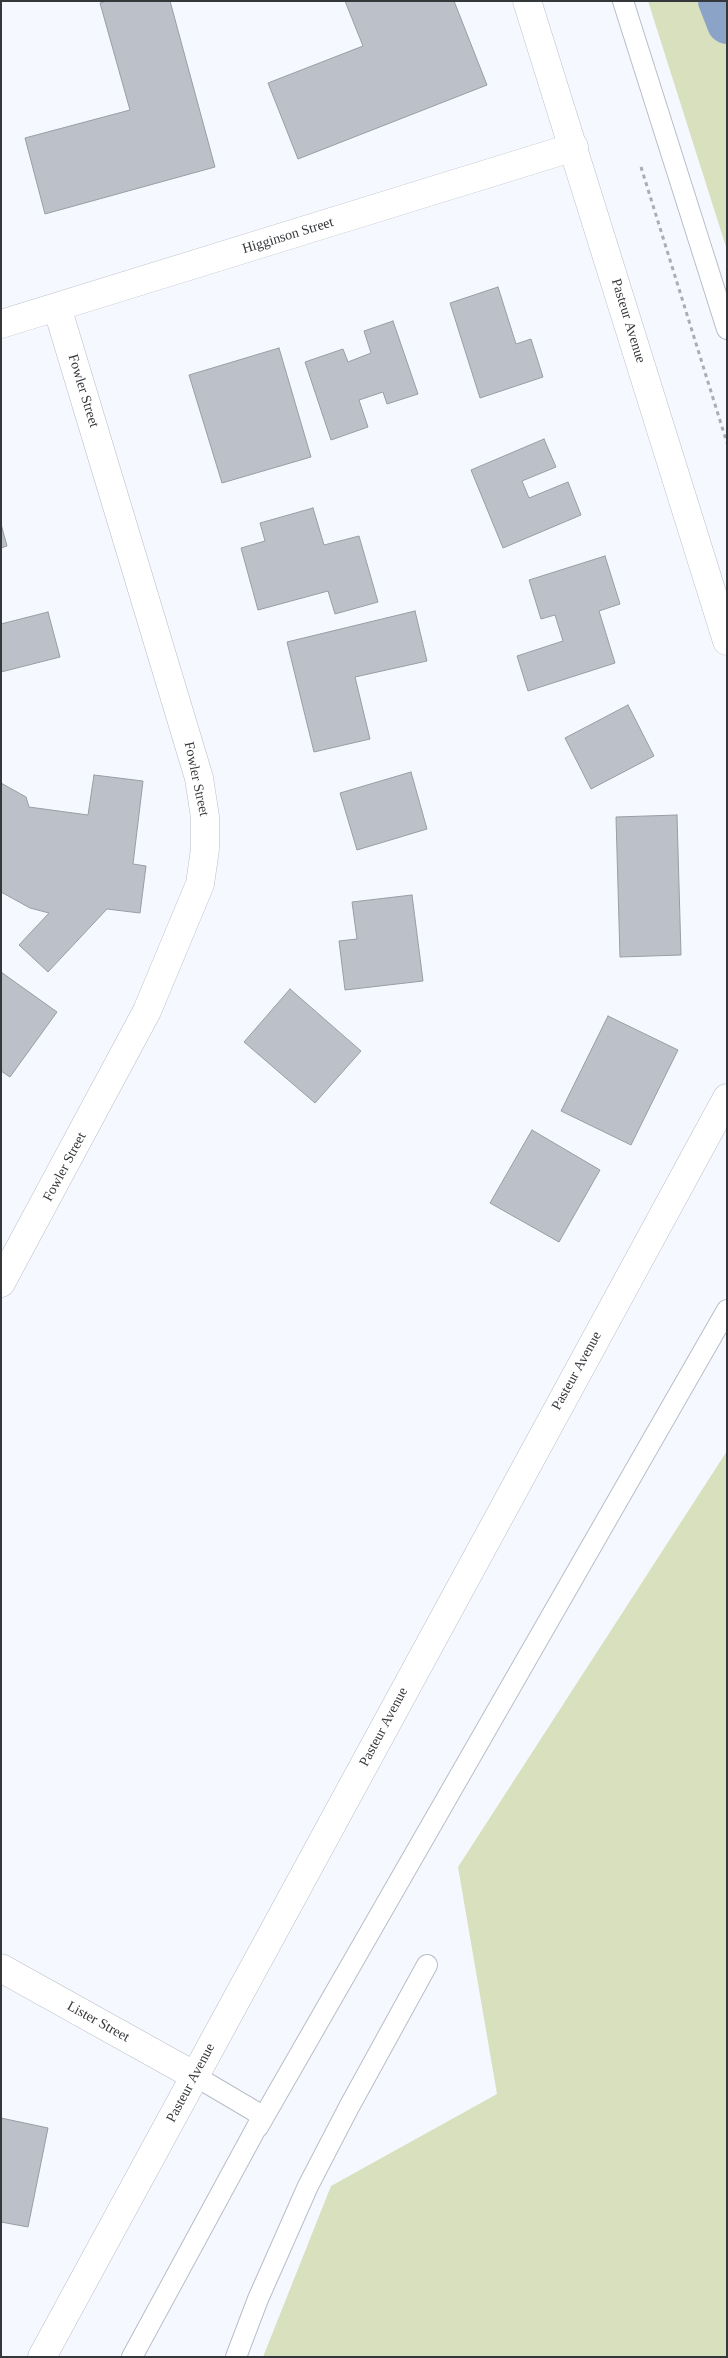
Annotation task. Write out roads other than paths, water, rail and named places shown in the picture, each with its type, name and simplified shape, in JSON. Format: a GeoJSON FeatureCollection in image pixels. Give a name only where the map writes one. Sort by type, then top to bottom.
{"type":"FeatureCollection","features":[{"type":"Feature","properties":{"kind":"street","name":"Pasteur Avenue"},"geometry":{"type":"LineString","coordinates":[[527,1],[727,641]]}},
{"type":"Feature","properties":{"kind":"street","name":"Higginson Street"},"geometry":{"type":"LineString","coordinates":[[1,324],[574,147]]}},
{"type":"Feature","properties":{"kind":"street","name":"Fowler Street"},"geometry":{"type":"LineString","coordinates":[[1,1283],[148,1011],[200,884],[205,848],[205,817],[198,778],[57,307]]}},
{"type":"Feature","properties":{"kind":"street","name":"Pasteur Avenue"},"geometry":{"type":"LineString","coordinates":[[42,2357],[727,1098]]}},
{"type":"Feature","properties":{"kind":"street","name":"Lister Street"},"geometry":{"type":"LineString","coordinates":[[1,1968],[195,2076]]}},
{"type":"Feature","properties":{"kind":"lane"},"geometry":{"type":"LineString","coordinates":[[623,1],[727,330]]}},
{"type":"Feature","properties":{"kind":"lane"},"geometry":{"type":"LineString","coordinates":[[132,2357],[258,2127],[727,1310]]}},
{"type":"Feature","properties":{"kind":"lane"},"geometry":{"type":"LineString","coordinates":[[236,2357],[258,2299],[308,2186],[427,1965]]}},
{"type":"Feature","properties":{"kind":"lane"},"geometry":{"type":"LineString","coordinates":[[195,2076],[256,2112],[260,2119],[258,2127]]}},
{"type":"Feature","properties":{"kind":"waterway"},"geometry":{"type":"LineString","coordinates":[[718,1],[727,24]]}}]}
